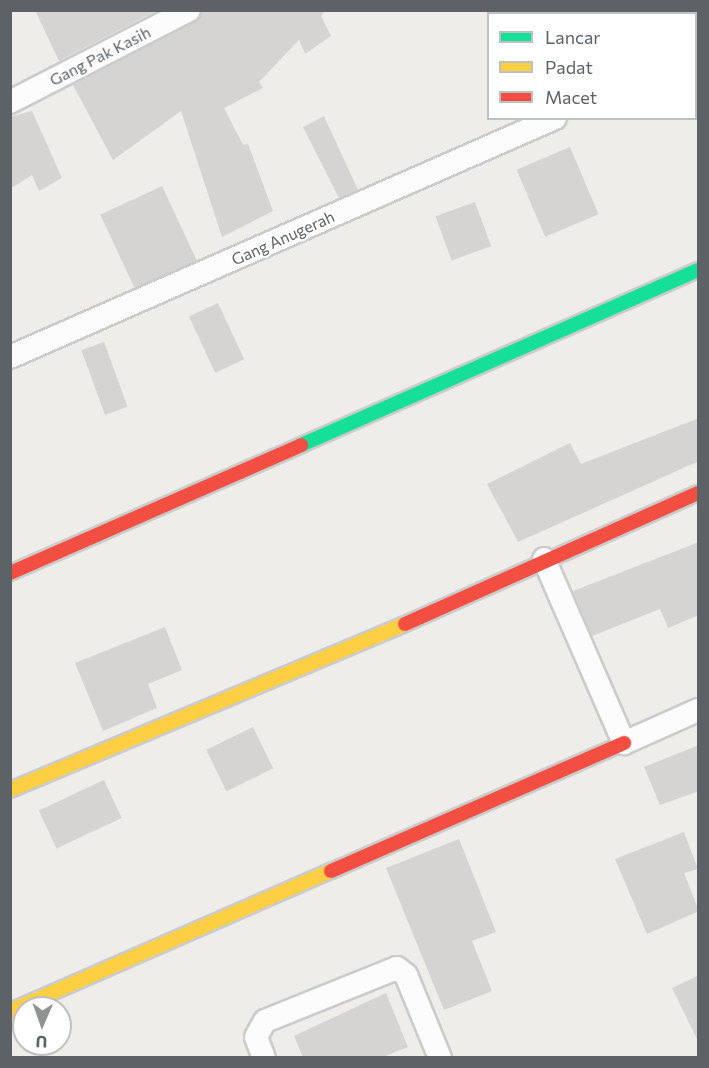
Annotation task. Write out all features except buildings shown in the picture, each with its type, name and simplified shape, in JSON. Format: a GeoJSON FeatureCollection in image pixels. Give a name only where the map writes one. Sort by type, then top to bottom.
{"type":"FeatureCollection","features":[{"type":"Feature","properties":{"kind":"street","name":"Gang Pak Kasih"},"geometry":{"type":"LineString","coordinates":[[10,102],[189,10]]}},
{"type":"Feature","properties":{"kind":"street","name":"Gang Anugerah"},"geometry":{"type":"LineString","coordinates":[[10,357],[550,120]]}},
{"type":"Feature","properties":{"kind":"street"},"geometry":{"type":"LineString","coordinates":[[10,573],[699,270]]}},
{"type":"Feature","properties":{"kind":"street"},"geometry":{"type":"LineString","coordinates":[[10,790],[379,636],[544,559],[699,493]]}},
{"type":"Feature","properties":{"kind":"street"},"geometry":{"type":"LineString","coordinates":[[544,559],[624,743]]}},
{"type":"Feature","properties":{"kind":"street"},"geometry":{"type":"LineString","coordinates":[[10,1011],[699,710]]}},
{"type":"Feature","properties":{"kind":"street"},"geometry":{"type":"LineString","coordinates":[[264,1058],[256,1037],[265,1021],[397,968],[406,975],[440,1058]]}},
{"type":"Feature","properties":{"kind":"traffic: fast"},"geometry":{"type":"LineString","coordinates":[[301,445],[698,270]]}},
{"type":"Feature","properties":{"kind":"traffic: slow"},"geometry":{"type":"LineString","coordinates":[[10,790],[405,624]]}},
{"type":"Feature","properties":{"kind":"traffic: slow"},"geometry":{"type":"LineString","coordinates":[[10,1011],[331,871]]}},
{"type":"Feature","properties":{"kind":"traffic: jam"},"geometry":{"type":"LineString","coordinates":[[10,573],[301,445]]}},
{"type":"Feature","properties":{"kind":"traffic: jam"},"geometry":{"type":"LineString","coordinates":[[405,624],[698,493]]}},
{"type":"Feature","properties":{"kind":"traffic: jam"},"geometry":{"type":"LineString","coordinates":[[331,871],[624,743]]}}]}
